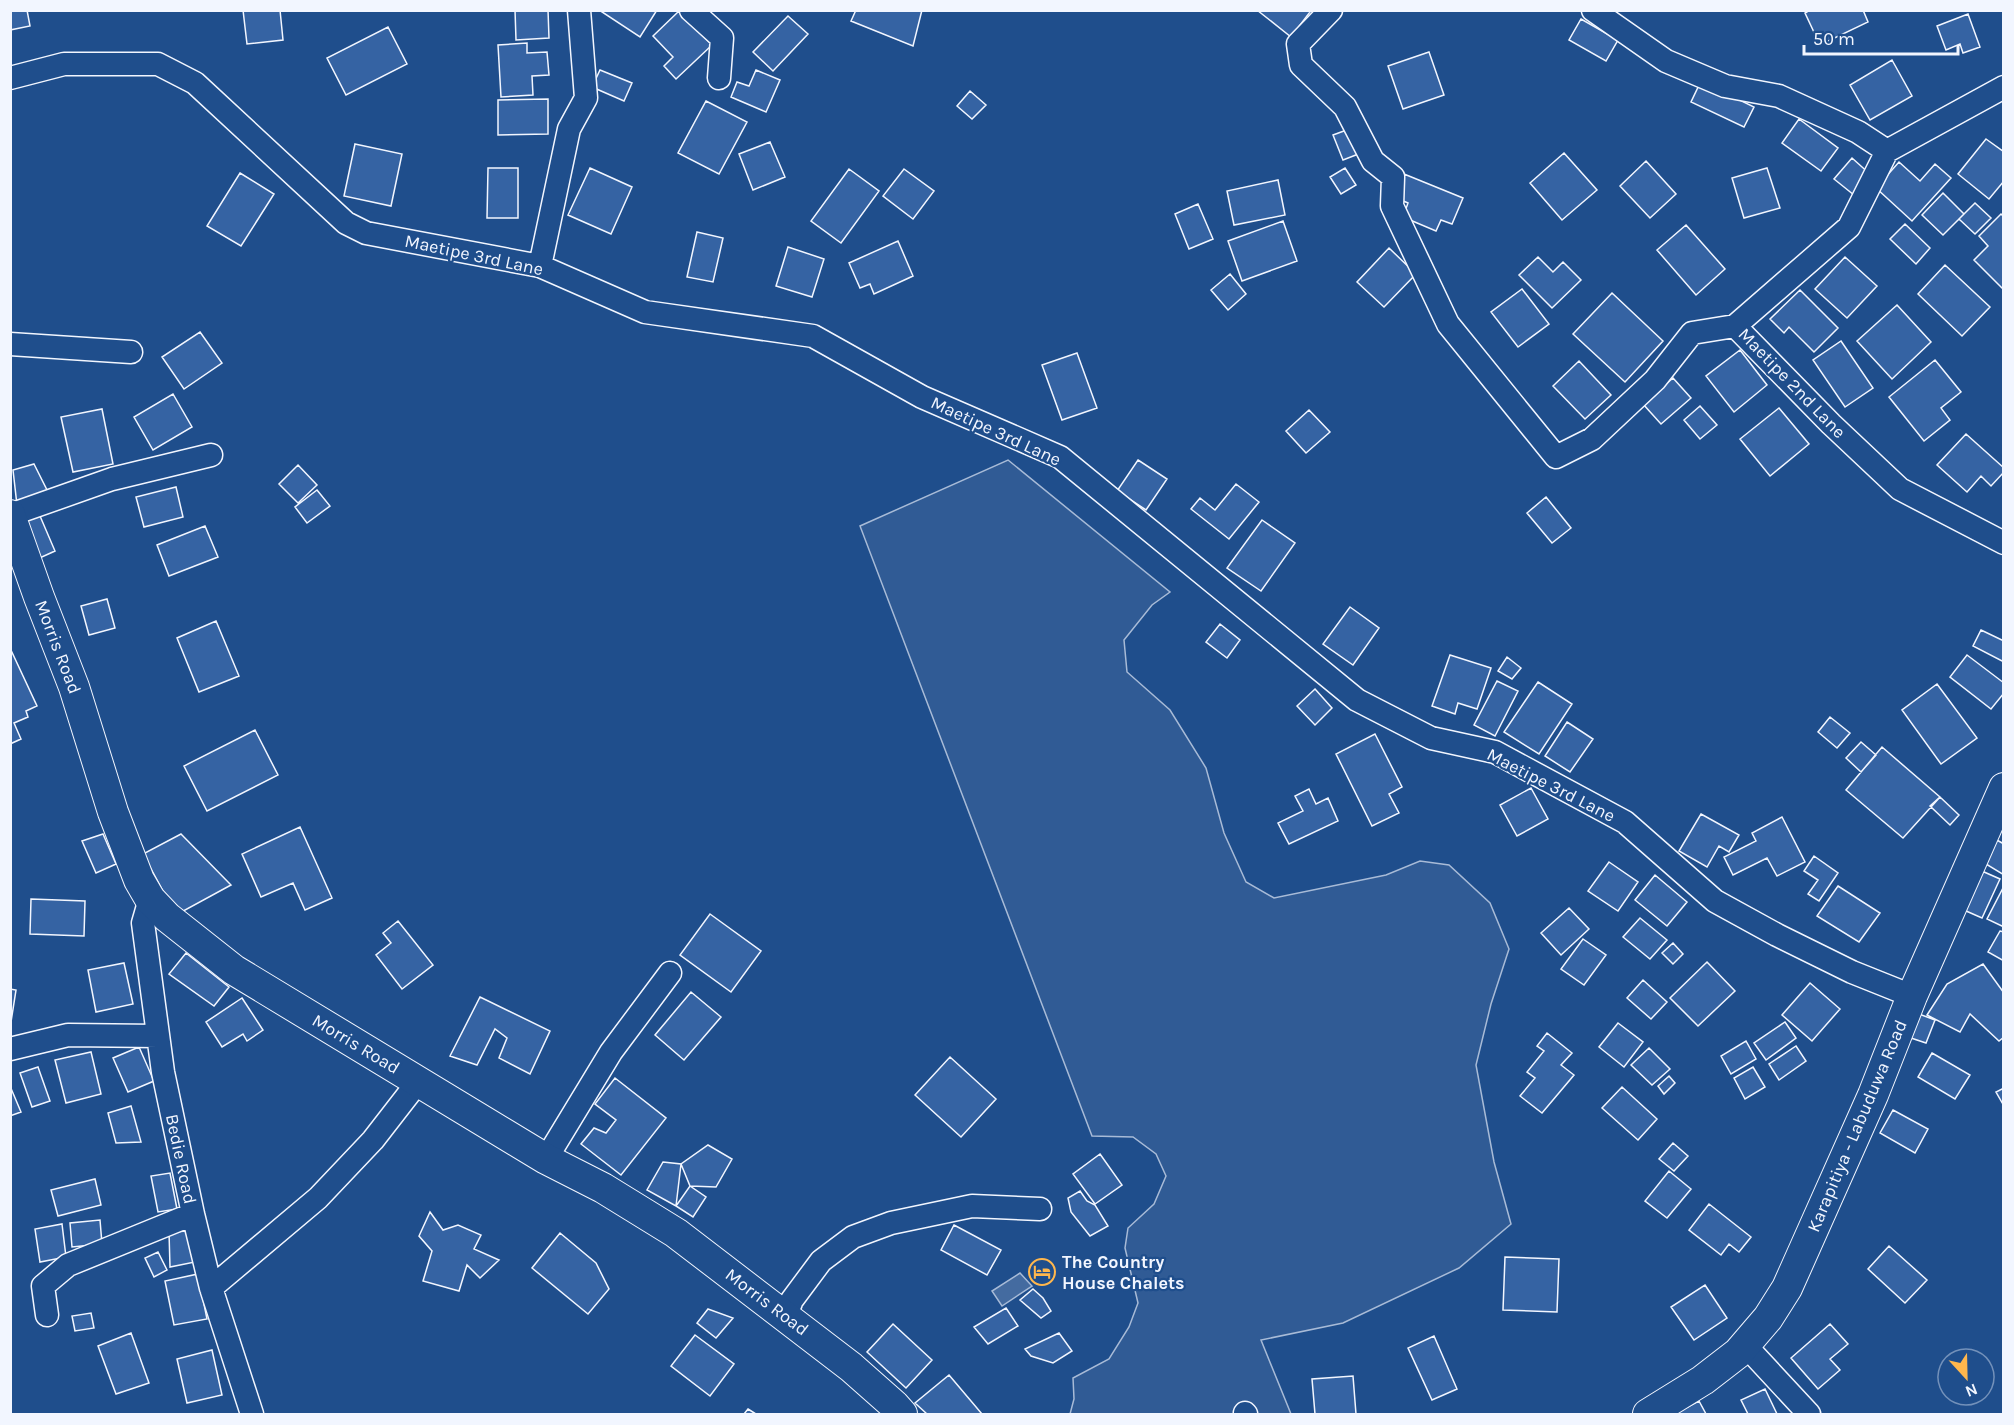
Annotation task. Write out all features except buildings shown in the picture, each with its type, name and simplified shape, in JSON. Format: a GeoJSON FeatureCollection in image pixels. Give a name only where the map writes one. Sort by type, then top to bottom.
{"type":"FeatureCollection","features":[{"type":"Feature","properties":{"kind":"main road","name":"Morris Road"},"geometry":{"type":"LineString","coordinates":[[10,515],[74,687],[113,812],[139,880],[150,899],[167,917],[234,970],[546,1159],[603,1188],[676,1233],[851,1367],[902,1414]]}},
{"type":"Feature","properties":{"kind":"main road","name":"Karapitiya - Labuduwa Road"},"geometry":{"type":"LineString","coordinates":[[1648,1414],[1703,1380],[1745,1345],[1768,1318],[1787,1288],[1873,1095],[1912,996],[2001,803]]}},
{"type":"Feature","properties":{"kind":"street"},"geometry":{"type":"LineString","coordinates":[[540,266],[569,129],[586,98],[579,10]]}},
{"type":"Feature","properties":{"kind":"street"},"geometry":{"type":"LineString","coordinates":[[691,10],[722,38],[719,78]]}},
{"type":"Feature","properties":{"kind":"street"},"geometry":{"type":"LineString","coordinates":[[1331,10],[1298,44],[1302,65],[1345,107],[1372,161],[1393,177],[1392,206],[1448,324],[1556,457],[1592,439],[1600,432],[1655,380],[1692,333],[1735,326]]}},
{"type":"Feature","properties":{"kind":"street"},"geometry":{"type":"LineString","coordinates":[[1593,10],[1666,61],[1725,86],[1779,96],[1858,132],[1887,152],[2004,87]]}},
{"type":"Feature","properties":{"kind":"street","name":"Maetipe 3rd Lane"},"geometry":{"type":"LineString","coordinates":[[10,78],[64,64],[158,64],[195,82],[346,223],[366,233],[540,266],[645,312],[813,336],[922,397],[1060,458],[1357,700],[1431,738],[1495,752],[1624,822],[1715,901],[1776,935],[1852,972],[1912,996]]}},
{"type":"Feature","properties":{"kind":"street","name":"Maetipe 2nd Lane"},"geometry":{"type":"LineString","coordinates":[[1887,152],[1849,227],[1735,326],[1831,424],[1900,489],[2004,543]]}},
{"type":"Feature","properties":{"kind":"street"},"geometry":{"type":"LineString","coordinates":[[10,344],[131,352]]}},
{"type":"Feature","properties":{"kind":"street"},"geometry":{"type":"LineString","coordinates":[[10,515],[112,479],[211,455]]}},
{"type":"Feature","properties":{"kind":"street","name":"Bedie Road"},"geometry":{"type":"LineString","coordinates":[[150,899],[143,923],[163,1072],[211,1288],[252,1414]]}},
{"type":"Feature","properties":{"kind":"street"},"geometry":{"type":"LineString","coordinates":[[546,1159],[611,1052],[669,974]]}},
{"type":"Feature","properties":{"kind":"street"},"geometry":{"type":"LineString","coordinates":[[10,1048],[69,1035],[158,1035]]}},
{"type":"Feature","properties":{"kind":"street"},"geometry":{"type":"LineString","coordinates":[[211,1288],[318,1198],[373,1140],[418,1082]]}},
{"type":"Feature","properties":{"kind":"street"},"geometry":{"type":"LineString","coordinates":[[786,1315],[792,1300],[821,1261],[853,1237],[891,1223],[972,1206],[1040,1209]]}},
{"type":"Feature","properties":{"kind":"street"},"geometry":{"type":"LineString","coordinates":[[47,1315],[43,1286],[68,1265],[193,1214]]}},
{"type":"Feature","properties":{"kind":"street"},"geometry":{"type":"LineString","coordinates":[[1745,1345],[1809,1414]]}},
{"type":"Feature","properties":{"kind":"shaded area"},"geometry":{"type":"Polygon","coordinates":[[[1008,460],[1170,592],[1152,605],[1124,640],[1127,672],[1170,710],[1206,768],[1224,833],[1246,882],[1274,898],[1386,875],[1420,861],[1449,865],[1490,903],[1509,949],[1491,1004],[1476,1065],[1494,1162],[1511,1224],[1459,1268],[1343,1323],[1261,1340],[1291,1414],[1070,1414],[1074,1399],[1073,1378],[1109,1359],[1129,1327],[1138,1303],[1125,1248],[1128,1228],[1154,1204],[1166,1176],[1156,1154],[1133,1137],[1092,1136],[860,526],[1008,460]]]}},
{"type":"Feature","properties":{"kind":"shaded area"},"geometry":{"type":"Polygon","coordinates":[[[1020,1273],[1032,1286],[1002,1306],[992,1291],[1020,1273]]]}},
{"type":"Feature","properties":{"kind":"place","name":"The Country House Chalets"},"geometry":{"type":"Point","coordinates":[1042,1272]}}]}
